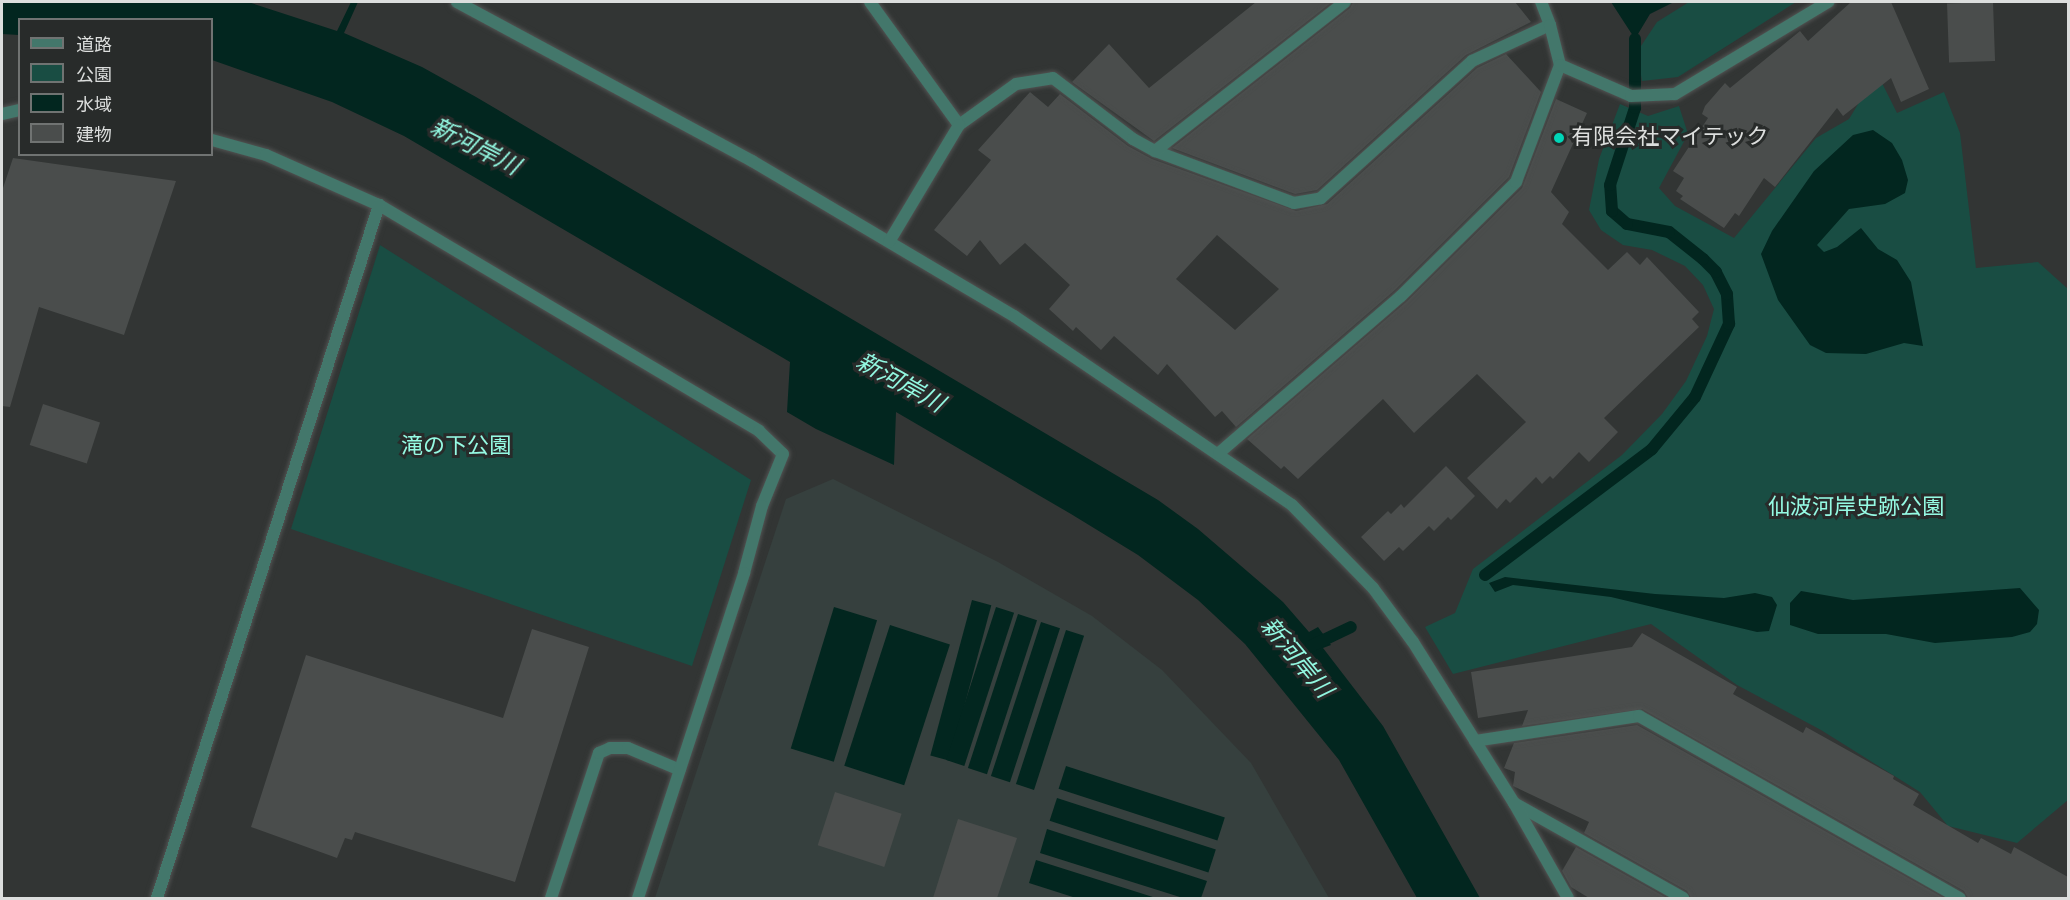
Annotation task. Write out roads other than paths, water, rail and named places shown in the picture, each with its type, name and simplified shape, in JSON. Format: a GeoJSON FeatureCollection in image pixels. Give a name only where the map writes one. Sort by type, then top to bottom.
{"type":"FeatureCollection","features":[{"type":"Feature","properties":{"kind":"street"},"geometry":{"type":"LineString","coordinates":[[457,2],[752,161],[1014,316],[1292,504],[1373,588],[1420,652],[1514,803],[1568,898]]}},
{"type":"Feature","properties":{"kind":"street"},"geometry":{"type":"LineString","coordinates":[[870,2],[959,125]]}},
{"type":"Feature","properties":{"kind":"street"},"geometry":{"type":"LineString","coordinates":[[1155,151],[1345,2]]}},
{"type":"Feature","properties":{"kind":"street"},"geometry":{"type":"LineString","coordinates":[[1219,453],[1401,296],[1516,182],[1560,65],[1550,25],[1541,2]]}},
{"type":"Feature","properties":{"kind":"street"},"geometry":{"type":"LineString","coordinates":[[1560,65],[1631,96],[1675,94],[1828,2]]}},
{"type":"Feature","properties":{"kind":"street"},"geometry":{"type":"LineString","coordinates":[[889,242],[959,125],[1016,84],[1053,78],[1133,139],[1155,151],[1294,203],[1322,198],[1472,61],[1550,25]]}},
{"type":"Feature","properties":{"kind":"street"},"geometry":{"type":"LineString","coordinates":[[2,114],[18,110]]}},
{"type":"Feature","properties":{"kind":"street"},"geometry":{"type":"LineString","coordinates":[[213,140],[266,155],[379,205],[759,431],[783,454],[762,506],[744,573],[638,898]]}},
{"type":"Feature","properties":{"kind":"street"},"geometry":{"type":"LineString","coordinates":[[158,898],[379,205]]}},
{"type":"Feature","properties":{"kind":"street"},"geometry":{"type":"LineString","coordinates":[[1475,741],[1639,716],[1960,898]]}},
{"type":"Feature","properties":{"kind":"street"},"geometry":{"type":"LineString","coordinates":[[551,898],[598,753],[610,748],[628,748],[680,770]]}},
{"type":"Feature","properties":{"kind":"street"},"geometry":{"type":"LineString","coordinates":[[1514,803],[1683,898]]}},
{"type":"Feature","properties":{"kind":"water","name":"新河岸川"},"geometry":{"type":"Polygon","coordinates":[[[2,2],[248,2],[337,31],[351,2],[358,2],[344,33],[422,67],[476,97],[1158,500],[1198,529],[1283,602],[1309,632],[1318,627],[1331,645],[1323,648],[1383,726],[1480,898],[1417,898],[1339,760],[1245,644],[1198,600],[1138,555],[1071,514],[896,412],[894,465],[816,429],[787,412],[790,362],[404,136],[332,102],[213,60],[213,18],[18,18],[18,35],[2,34],[2,2]]]}},
{"type":"Feature","properties":{"kind":"water"},"geometry":{"type":"Polygon","coordinates":[[[1611,2],[1674,2],[1650,14],[1635,39],[1611,2]]]}},
{"type":"Feature","properties":{"kind":"water"},"geometry":{"type":"Polygon","coordinates":[[[1873,130],[1892,143],[1902,160],[1908,180],[1905,193],[1885,204],[1849,209],[1817,245],[1824,252],[1837,247],[1861,228],[1878,249],[1897,260],[1911,282],[1923,346],[1904,343],[1866,354],[1826,353],[1810,345],[1778,300],[1761,254],[1772,231],[1814,171],[1853,135],[1873,130]]]}},
{"type":"Feature","properties":{"kind":"water"},"geometry":{"type":"Polygon","coordinates":[[[1505,577],[1655,594],[1724,598],[1755,593],[1772,597],[1777,605],[1769,631],[1757,632],[1611,597],[1513,585],[1495,592],[1489,583],[1505,577]]]}},
{"type":"Feature","properties":{"kind":"water"},"geometry":{"type":"Polygon","coordinates":[[[2020,588],[2039,610],[2037,624],[2030,632],[2012,637],[1935,643],[1886,634],[1818,634],[1790,625],[1790,603],[1801,591],[1853,600],[2020,588]]]}},
{"type":"Feature","properties":{"kind":"water"},"geometry":{"type":"Polygon","coordinates":[[[972,600],[991,605],[950,761],[930,756],[972,600]]]}},
{"type":"Feature","properties":{"kind":"water"},"geometry":{"type":"Polygon","coordinates":[[[834,607],[877,620],[834,762],[791,749],[834,607]]]}},
{"type":"Feature","properties":{"kind":"water"},"geometry":{"type":"Polygon","coordinates":[[[996,607],[1014,613],[964,766],[946,760],[996,607]]]}},
{"type":"Feature","properties":{"kind":"water"},"geometry":{"type":"Polygon","coordinates":[[[1018,614],[1037,620],[987,774],[968,768],[1018,614]]]}},
{"type":"Feature","properties":{"kind":"water"},"geometry":{"type":"Polygon","coordinates":[[[1041,622],[1060,628],[1010,782],[991,776],[1041,622]]]}},
{"type":"Feature","properties":{"kind":"water"},"geometry":{"type":"Polygon","coordinates":[[[890,625],[950,644],[904,785],[844,766],[890,625]]]}},
{"type":"Feature","properties":{"kind":"water"},"geometry":{"type":"Polygon","coordinates":[[[1066,630],[1084,636],[1034,790],[1016,784],[1066,630]]]}},
{"type":"Feature","properties":{"kind":"water"},"geometry":{"type":"Polygon","coordinates":[[[1066,766],[1225,818],[1217,840],[1059,789],[1066,766]]]}},
{"type":"Feature","properties":{"kind":"water"},"geometry":{"type":"Polygon","coordinates":[[[1057,798],[1216,850],[1208,872],[1050,821],[1057,798]]]}},
{"type":"Feature","properties":{"kind":"water"},"geometry":{"type":"Polygon","coordinates":[[[1047,829],[1207,881],[1201,898],[1183,898],[1040,853],[1047,829]]]}},
{"type":"Feature","properties":{"kind":"water"},"geometry":{"type":"Polygon","coordinates":[[[1036,860],[1156,898],[1076,898],[1029,883],[1036,860]]]}},
{"type":"Feature","properties":{"kind":"waterway"},"geometry":{"type":"LineString","coordinates":[[1485,575],[1652,449],[1695,397],[1729,324],[1727,294],[1716,272],[1703,259],[1669,232],[1627,224],[1612,211],[1610,185],[1635,108],[1635,39]]}},
{"type":"Feature","properties":{"kind":"waterway","name":"新河岸川"},"geometry":{"type":"LineString","coordinates":[[1311,646],[1351,627]]}},
{"type":"Feature","properties":{"kind":"place","name":"有限会社マイテック"},"geometry":{"type":"Point","coordinates":[1559,138]}},
{"type":"Feature","properties":{"kind":"park label","name":"滝の下公園"},"geometry":{"type":"Point","coordinates":[456,447]}},
{"type":"Feature","properties":{"kind":"park label","name":"仙波河岸史跡公園"},"geometry":{"type":"Point","coordinates":[1856,508]}}]}
